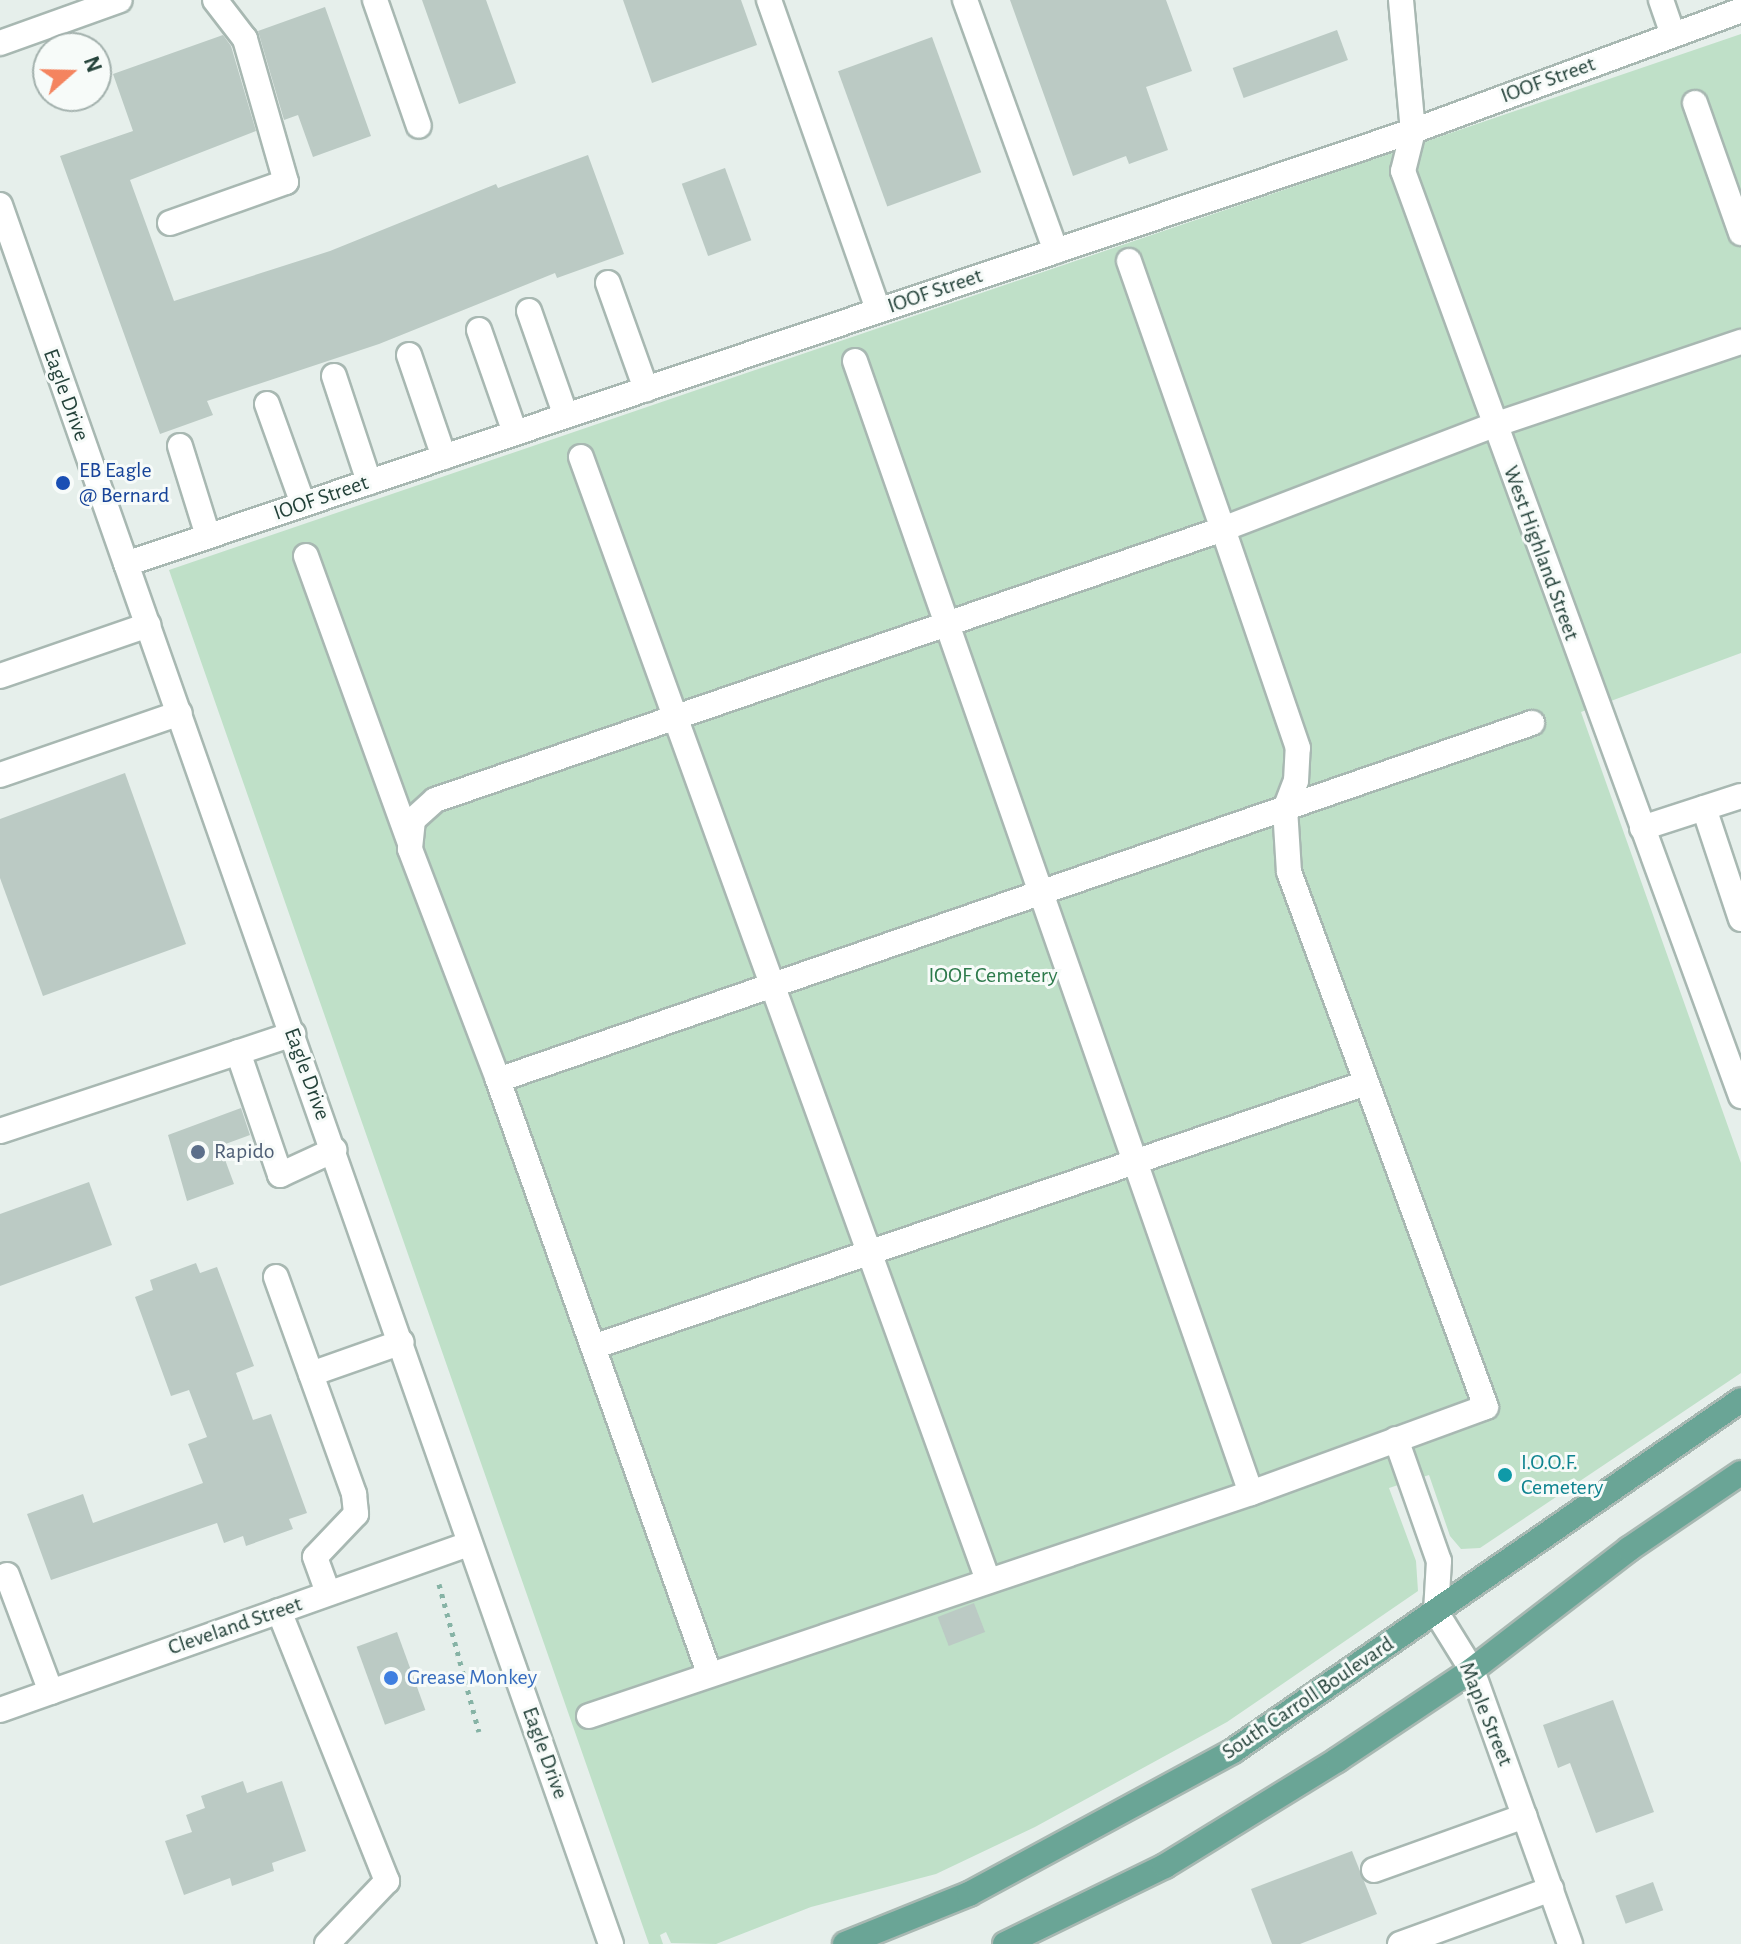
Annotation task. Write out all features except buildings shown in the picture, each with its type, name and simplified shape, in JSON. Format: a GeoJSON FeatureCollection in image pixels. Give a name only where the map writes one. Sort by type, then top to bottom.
{"type":"FeatureCollection","features":[{"type":"Feature","properties":{"kind":"main road","name":"South Carroll Boulevard"},"geometry":{"type":"LineString","coordinates":[[845,1944],[969,1894],[1233,1751],[1741,1400]]}},
{"type":"Feature","properties":{"kind":"main road"},"geometry":{"type":"LineString","coordinates":[[1005,1944],[1165,1866],[1472,1670],[1629,1549],[1741,1473]]}},
{"type":"Feature","properties":{"kind":"street"},"geometry":{"type":"LineString","coordinates":[[0,43],[120,0]]}},
{"type":"Feature","properties":{"kind":"street"},"geometry":{"type":"LineString","coordinates":[[170,223],[286,182],[245,39],[215,0]]}},
{"type":"Feature","properties":{"kind":"street"},"geometry":{"type":"LineString","coordinates":[[375,0],[419,126]]}},
{"type":"Feature","properties":{"kind":"street"},"geometry":{"type":"LineString","coordinates":[[769,0],[878,310]]}},
{"type":"Feature","properties":{"kind":"street"},"geometry":{"type":"LineString","coordinates":[[965,0],[1056,251]]}},
{"type":"Feature","properties":{"kind":"street","name":"West Highland Street"},"geometry":{"type":"LineString","coordinates":[[1401,0],[1413,131],[1403,171],[1741,1096]]}},
{"type":"Feature","properties":{"kind":"street"},"geometry":{"type":"LineString","coordinates":[[1661,0],[1673,35]]}},
{"type":"Feature","properties":{"kind":"street","name":"IOOF Street"},"geometry":{"type":"LineString","coordinates":[[126,564],[1413,131],[1741,10]]}},
{"type":"Feature","properties":{"kind":"street"},"geometry":{"type":"LineString","coordinates":[[1695,103],[1741,233]]}},
{"type":"Feature","properties":{"kind":"street","name":"Eagle Drive"},"geometry":{"type":"LineString","coordinates":[[0,205],[611,1944]]}},
{"type":"Feature","properties":{"kind":"street"},"geometry":{"type":"LineString","coordinates":[[589,1716],[709,1673],[1251,1493],[1486,1407],[1289,872],[1285,809],[1296,781],[1298,748],[1129,261]]}},
{"type":"Feature","properties":{"kind":"street"},"geometry":{"type":"LineString","coordinates":[[608,283],[646,389]]}},
{"type":"Feature","properties":{"kind":"street"},"geometry":{"type":"LineString","coordinates":[[529,311],[566,416]]}},
{"type":"Feature","properties":{"kind":"street"},"geometry":{"type":"LineString","coordinates":[[479,330],[515,433]]}},
{"type":"Feature","properties":{"kind":"street"},"geometry":{"type":"LineString","coordinates":[[409,841],[417,814],[435,800],[673,715],[1223,529],[1494,425],[1741,342]]}},
{"type":"Feature","properties":{"kind":"street"},"geometry":{"type":"LineString","coordinates":[[409,355],[444,457]]}},
{"type":"Feature","properties":{"kind":"street"},"geometry":{"type":"LineString","coordinates":[[855,361],[1251,1493]]}},
{"type":"Feature","properties":{"kind":"street"},"geometry":{"type":"LineString","coordinates":[[334,376],[369,482]]}},
{"type":"Feature","properties":{"kind":"street"},"geometry":{"type":"LineString","coordinates":[[267,404],[303,504]]}},
{"type":"Feature","properties":{"kind":"street"},"geometry":{"type":"LineString","coordinates":[[180,446],[208,536]]}},
{"type":"Feature","properties":{"kind":"street"},"geometry":{"type":"LineString","coordinates":[[581,457],[988,1580]]}},
{"type":"Feature","properties":{"kind":"street"},"geometry":{"type":"LineString","coordinates":[[306,556],[498,1080],[709,1673]]}},
{"type":"Feature","properties":{"kind":"street"},"geometry":{"type":"LineString","coordinates":[[0,676],[148,625]]}},
{"type":"Feature","properties":{"kind":"street"},"geometry":{"type":"LineString","coordinates":[[0,775],[180,713]]}},
{"type":"Feature","properties":{"kind":"street"},"geometry":{"type":"LineString","coordinates":[[498,1080],[1532,723]]}},
{"type":"Feature","properties":{"kind":"street"},"geometry":{"type":"LineString","coordinates":[[1642,828],[1741,796]]}},
{"type":"Feature","properties":{"kind":"street"},"geometry":{"type":"LineString","coordinates":[[1704,808],[1741,919]]}},
{"type":"Feature","properties":{"kind":"street"},"geometry":{"type":"LineString","coordinates":[[0,1131],[293,1034]]}},
{"type":"Feature","properties":{"kind":"street"},"geometry":{"type":"LineString","coordinates":[[238,1052],[280,1175],[334,1150]]}},
{"type":"Feature","properties":{"kind":"street"},"geometry":{"type":"LineString","coordinates":[[593,1347],[1366,1083]]}},
{"type":"Feature","properties":{"kind":"street"},"geometry":{"type":"LineString","coordinates":[[276,1277],[354,1494],[356,1514],[315,1557],[328,1593]]}},
{"type":"Feature","properties":{"kind":"street"},"geometry":{"type":"LineString","coordinates":[[311,1374],[402,1342]]}},
{"type":"Feature","properties":{"kind":"street"},"geometry":{"type":"LineString","coordinates":[[1396,1439],[1439,1561],[1436,1612]]}},
{"type":"Feature","properties":{"kind":"street","name":"Cleveland Street"},"geometry":{"type":"LineString","coordinates":[[0,1710],[470,1544]]}},
{"type":"Feature","properties":{"kind":"street"},"geometry":{"type":"LineString","coordinates":[[7,1575],[51,1692]]}},
{"type":"Feature","properties":{"kind":"street"},"geometry":{"type":"LineString","coordinates":[[279,1611],[387,1881],[327,1944]]}},
{"type":"Feature","properties":{"kind":"street","name":"Maple Street"},"geometry":{"type":"LineString","coordinates":[[1436,1612],[1472,1670],[1570,1944]]}},
{"type":"Feature","properties":{"kind":"street"},"geometry":{"type":"LineString","coordinates":[[1374,1870],[1525,1816]]}},
{"type":"Feature","properties":{"kind":"street"},"geometry":{"type":"LineString","coordinates":[[1400,1944],[1551,1889]]}},
{"type":"Feature","properties":{"kind":"path"},"geometry":{"type":"LineString","coordinates":[[439,1586],[479,1732]]}},
{"type":"Feature","properties":{"kind":"green space","name":"IOOF Cemetery"},"geometry":{"type":"Polygon","coordinates":[[[1741,34],[1741,653],[1581,712],[1741,1163],[1741,1373],[1480,1548],[1461,1549],[1450,1536],[1429,1475],[1389,1488],[1416,1561],[1418,1591],[1227,1722],[1035,1827],[936,1874],[811,1907],[716,1944],[671,1943],[666,1932],[660,1935],[663,1944],[649,1944],[169,570],[1741,34]]]}},
{"type":"Feature","properties":{"kind":"place","name":"EB Eagle @ Bernard"},"geometry":{"type":"Point","coordinates":[63,483]}},
{"type":"Feature","properties":{"kind":"place","name":"Rapido"},"geometry":{"type":"Point","coordinates":[198,1152]}},
{"type":"Feature","properties":{"kind":"place","name":"I.O.O.F. Cemetery"},"geometry":{"type":"Point","coordinates":[1505,1475]}},
{"type":"Feature","properties":{"kind":"place","name":"Grease Monkey"},"geometry":{"type":"Point","coordinates":[391,1678]}}]}
